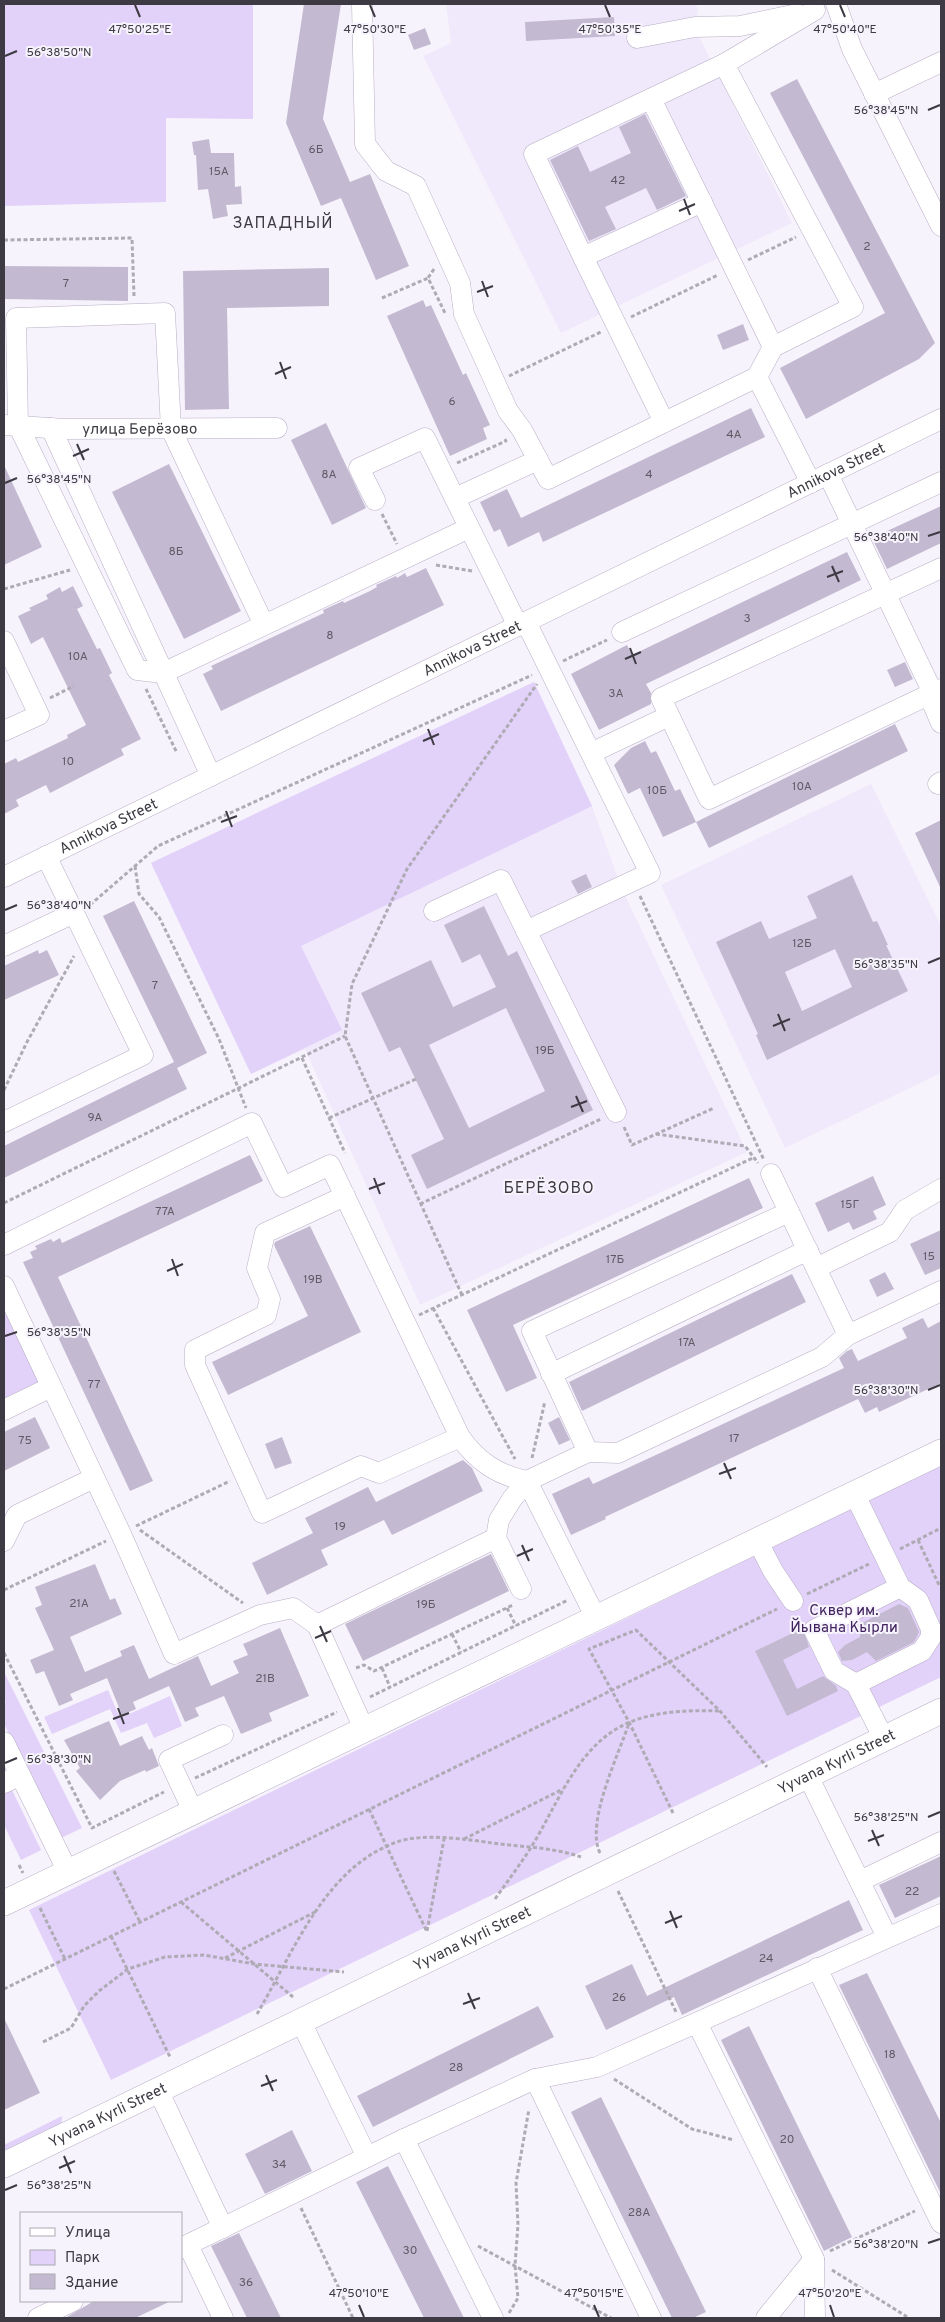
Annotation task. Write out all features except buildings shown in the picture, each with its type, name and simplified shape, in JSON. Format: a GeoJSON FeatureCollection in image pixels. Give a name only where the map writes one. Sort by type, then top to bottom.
{"type":"FeatureCollection","features":[{"type":"Feature","properties":{"kind":"main road"},"geometry":{"type":"LineString","coordinates":[[4,1903],[941,1452]]}},
{"type":"Feature","properties":{"kind":"main road","name":"Yyvana Kyrli Street"},"geometry":{"type":"LineString","coordinates":[[4,2166],[941,1711]]}},
{"type":"Feature","properties":{"kind":"street"},"geometry":{"type":"LineString","coordinates":[[362,4],[365,144],[386,171],[416,186],[460,283],[464,314],[508,411],[522,430],[548,479],[757,376],[773,347],[853,307],[724,64]]}},
{"type":"Feature","properties":{"kind":"street"},"geometry":{"type":"LineString","coordinates":[[637,38],[695,27],[740,26],[836,4],[852,49],[941,226]]}},
{"type":"Feature","properties":{"kind":"street"},"geometry":{"type":"LineString","coordinates":[[664,422],[534,154],[724,64],[815,10]]}},
{"type":"Feature","properties":{"kind":"street"},"geometry":{"type":"LineString","coordinates":[[874,94],[941,62]]}},
{"type":"Feature","properties":{"kind":"street"},"geometry":{"type":"LineString","coordinates":[[651,99],[773,347]]}},
{"type":"Feature","properties":{"kind":"street"},"geometry":{"type":"LineString","coordinates":[[583,257],[702,202]]}},
{"type":"Feature","properties":{"kind":"street"},"geometry":{"type":"LineString","coordinates":[[264,625],[171,429],[165,313],[16,318],[11,425],[86,565],[137,670],[163,673],[469,528]]}},
{"type":"Feature","properties":{"kind":"street"},"geometry":{"type":"LineString","coordinates":[[757,376],[810,483]]}},
{"type":"Feature","properties":{"kind":"street","name":"Annikova Street"},"geometry":{"type":"LineString","coordinates":[[4,877],[941,419]]}},
{"type":"Feature","properties":{"kind":"street","name":"улица Берёзово"},"geometry":{"type":"LineString","coordinates":[[11,425],[50,428],[277,428]]}},
{"type":"Feature","properties":{"kind":"street"},"geometry":{"type":"LineString","coordinates":[[50,428],[211,776]]}},
{"type":"Feature","properties":{"kind":"street"},"geometry":{"type":"LineString","coordinates":[[375,500],[359,468],[424,438],[493,575],[549,668],[650,873],[526,931]]}},
{"type":"Feature","properties":{"kind":"street"},"geometry":{"type":"LineString","coordinates":[[455,498],[538,460]]}},
{"type":"Feature","properties":{"kind":"street"},"geometry":{"type":"LineString","coordinates":[[828,474],[934,693],[941,723]]}},
{"type":"Feature","properties":{"kind":"street"},"geometry":{"type":"LineString","coordinates":[[622,632],[941,482]]}},
{"type":"Feature","properties":{"kind":"street"},"geometry":{"type":"LineString","coordinates":[[934,693],[709,799],[661,698],[941,568]]}},
{"type":"Feature","properties":{"kind":"street"},"geometry":{"type":"LineString","coordinates":[[4,642],[39,715],[4,732]]}},
{"type":"Feature","properties":{"kind":"street"},"geometry":{"type":"LineString","coordinates":[[591,753],[669,716]]}},
{"type":"Feature","properties":{"kind":"street"},"geometry":{"type":"LineString","coordinates":[[4,1122],[143,1055],[46,856]]}},
{"type":"Feature","properties":{"kind":"street"},"geometry":{"type":"LineString","coordinates":[[434,911],[501,880],[616,1112]]}},
{"type":"Feature","properties":{"kind":"street"},"geometry":{"type":"LineString","coordinates":[[4,946],[74,913]]}},
{"type":"Feature","properties":{"kind":"street"},"geometry":{"type":"LineString","coordinates":[[4,1245],[252,1123],[283,1187],[330,1165],[460,1437],[472,1455],[510,1478],[526,1481]]}},
{"type":"Feature","properties":{"kind":"street"},"geometry":{"type":"LineString","coordinates":[[771,1174],[848,1335]]}},
{"type":"Feature","properties":{"kind":"street"},"geometry":{"type":"LineString","coordinates":[[551,1374],[812,1259],[890,1232],[905,1210],[941,1189]]}},
{"type":"Feature","properties":{"kind":"street"},"geometry":{"type":"LineString","coordinates":[[345,1196],[265,1233],[257,1268],[270,1299],[266,1315],[196,1350],[195,1365],[262,1513],[361,1466],[379,1473],[460,1437]]}},
{"type":"Feature","properties":{"kind":"street"},"geometry":{"type":"LineString","coordinates":[[588,1452],[532,1331],[789,1212]]}},
{"type":"Feature","properties":{"kind":"street"},"geometry":{"type":"LineString","coordinates":[[4,1286],[112,1516],[174,1654],[260,1615],[293,1608],[317,1625],[364,1729]]}},
{"type":"Feature","properties":{"kind":"street"},"geometry":{"type":"LineString","coordinates":[[521,1589],[496,1538],[499,1520],[526,1481],[588,1452],[618,1453],[822,1357],[848,1335],[941,1291]]}},
{"type":"Feature","properties":{"kind":"street"},"geometry":{"type":"LineString","coordinates":[[4,1410],[51,1387]]}},
{"type":"Feature","properties":{"kind":"street"},"geometry":{"type":"LineString","coordinates":[[4,1541],[17,1515],[94,1478]]}},
{"type":"Feature","properties":{"kind":"street"},"geometry":{"type":"LineString","coordinates":[[526,1481],[596,1618]]}},
{"type":"Feature","properties":{"kind":"street"},"geometry":{"type":"LineString","coordinates":[[854,1493],[900,1587],[918,1600],[932,1629],[931,1637],[922,1652],[856,1684]]}},
{"type":"Feature","properties":{"kind":"street"},"geometry":{"type":"LineString","coordinates":[[317,1625],[496,1538]]}},
{"type":"Feature","properties":{"kind":"street"},"geometry":{"type":"LineString","coordinates":[[757,1540],[773,1571],[793,1601]]}},
{"type":"Feature","properties":{"kind":"street"},"geometry":{"type":"LineString","coordinates":[[884,1739],[856,1684],[834,1671],[814,1630],[900,1587]]}},
{"type":"Feature","properties":{"kind":"street"},"geometry":{"type":"LineString","coordinates":[[193,1812],[169,1760],[223,1734]]}},
{"type":"Feature","properties":{"kind":"street"},"geometry":{"type":"LineString","coordinates":[[4,1742],[12,1779],[68,1872]]}},
{"type":"Feature","properties":{"kind":"street"},"geometry":{"type":"LineString","coordinates":[[808,1776],[887,1937]]}},
{"type":"Feature","properties":{"kind":"street"},"geometry":{"type":"LineString","coordinates":[[860,1881],[941,1842]]}},
{"type":"Feature","properties":{"kind":"street"},"geometry":{"type":"LineString","coordinates":[[223,2318],[185,2246],[404,2139],[535,2080],[597,2068],[941,1914]]}},
{"type":"Feature","properties":{"kind":"street"},"geometry":{"type":"LineString","coordinates":[[817,1968],[941,2223]]}},
{"type":"Feature","properties":{"kind":"street"},"geometry":{"type":"LineString","coordinates":[[301,2022],[366,2158]]}},
{"type":"Feature","properties":{"kind":"street"},"geometry":{"type":"LineString","coordinates":[[691,2026],[758,2146],[814,2259],[815,2318]]}},
{"type":"Feature","properties":{"kind":"street"},"geometry":{"type":"LineString","coordinates":[[535,2080],[651,2318]]}},
{"type":"Feature","properties":{"kind":"street"},"geometry":{"type":"LineString","coordinates":[[158,2090],[223,2228]]}},
{"type":"Feature","properties":{"kind":"street"},"geometry":{"type":"LineString","coordinates":[[404,2139],[494,2318]]}},
{"type":"Feature","properties":{"kind":"street"},"geometry":{"type":"LineString","coordinates":[[766,2318],[814,2259]]}},
{"type":"Feature","properties":{"kind":"street"},"geometry":{"type":"LineString","coordinates":[[38,2318],[72,2302]]}},
{"type":"Feature","properties":{"kind":"path"},"geometry":{"type":"LineString","coordinates":[[495,382],[812,230]]}},
{"type":"Feature","properties":{"kind":"path"},"geometry":{"type":"LineString","coordinates":[[4,240],[132,238],[135,314]]}},
{"type":"Feature","properties":{"kind":"path"},"geometry":{"type":"LineString","coordinates":[[382,298],[428,278],[436,266]]}},
{"type":"Feature","properties":{"kind":"path"},"geometry":{"type":"LineString","coordinates":[[428,278],[449,321]]}},
{"type":"Feature","properties":{"kind":"path"},"geometry":{"type":"LineString","coordinates":[[441,470],[506,441],[502,432]]}},
{"type":"Feature","properties":{"kind":"path"},"geometry":{"type":"LineString","coordinates":[[375,500],[404,559],[493,575]]}},
{"type":"Feature","properties":{"kind":"path"},"geometry":{"type":"LineString","coordinates":[[4,589],[86,565]]}},
{"type":"Feature","properties":{"kind":"path"},"geometry":{"type":"LineString","coordinates":[[74,913],[92,904],[158,846],[549,668],[622,632]]}},
{"type":"Feature","properties":{"kind":"path"},"geometry":{"type":"LineString","coordinates":[[462,1295],[345,1036],[352,984],[407,869],[549,668]]}},
{"type":"Feature","properties":{"kind":"path"},"geometry":{"type":"LineString","coordinates":[[137,670],[177,753]]}},
{"type":"Feature","properties":{"kind":"path"},"geometry":{"type":"LineString","coordinates":[[34,706],[74,686]]}},
{"type":"Feature","properties":{"kind":"path"},"geometry":{"type":"LineString","coordinates":[[135,866],[139,894],[160,917],[219,1040],[252,1123]]}},
{"type":"Feature","properties":{"kind":"path"},"geometry":{"type":"LineString","coordinates":[[632,881],[771,1174]]}},
{"type":"Feature","properties":{"kind":"path"},"geometry":{"type":"LineString","coordinates":[[4,1090],[26,1042],[74,958],[74,949]]}},
{"type":"Feature","properties":{"kind":"path"},"geometry":{"type":"LineString","coordinates":[[4,1203],[345,1036]]}},
{"type":"Feature","properties":{"kind":"path"},"geometry":{"type":"LineString","coordinates":[[329,1118],[416,1079]]}},
{"type":"Feature","properties":{"kind":"path"},"geometry":{"type":"LineString","coordinates":[[420,1204],[616,1112],[632,1144],[714,1108]]}},
{"type":"Feature","properties":{"kind":"path"},"geometry":{"type":"LineString","coordinates":[[656,1134],[745,1146],[753,1158],[771,1174]]}},
{"type":"Feature","properties":{"kind":"path"},"geometry":{"type":"LineString","coordinates":[[405,1321],[753,1158]]}},
{"type":"Feature","properties":{"kind":"path"},"geometry":{"type":"LineString","coordinates":[[433,1308],[526,1481]]}},
{"type":"Feature","properties":{"kind":"path"},"geometry":{"type":"LineString","coordinates":[[526,1481],[551,1374]]}},
{"type":"Feature","properties":{"kind":"path"},"geometry":{"type":"LineString","coordinates":[[112,1516],[135,1527],[260,1615]]}},
{"type":"Feature","properties":{"kind":"path"},"geometry":{"type":"LineString","coordinates":[[941,1528],[918,1540],[941,1585]]}},
{"type":"Feature","properties":{"kind":"path"},"geometry":{"type":"LineString","coordinates":[[340,1675],[364,1665],[374,1671],[382,1668],[517,1603],[521,1589]]}},
{"type":"Feature","properties":{"kind":"path"},"geometry":{"type":"LineString","coordinates":[[92,1828],[353,1705],[572,1598]]}},
{"type":"Feature","properties":{"kind":"path"},"geometry":{"type":"LineString","coordinates":[[507,1608],[516,1626]]}},
{"type":"Feature","properties":{"kind":"path"},"geometry":{"type":"LineString","coordinates":[[673,1813],[629,1722],[589,1649],[636,1630],[720,1711],[767,1767]]}},
{"type":"Feature","properties":{"kind":"path"},"geometry":{"type":"LineString","coordinates":[[452,1634],[461,1652]]}},
{"type":"Feature","properties":{"kind":"path"},"geometry":{"type":"LineString","coordinates":[[4,1653],[140,1922]]}},
{"type":"Feature","properties":{"kind":"path"},"geometry":{"type":"LineString","coordinates":[[4,1989],[669,1662]]}},
{"type":"Feature","properties":{"kind":"path"},"geometry":{"type":"LineString","coordinates":[[382,1668],[390,1687]]}},
{"type":"Feature","properties":{"kind":"path"},"geometry":{"type":"LineString","coordinates":[[495,1899],[531,1848],[563,1789],[590,1752],[608,1735],[629,1722],[670,1712],[720,1711]]}},
{"type":"Feature","properties":{"kind":"path"},"geometry":{"type":"LineString","coordinates":[[629,1722],[604,1792],[596,1824],[598,1849],[691,2026]]}},
{"type":"Feature","properties":{"kind":"path"},"geometry":{"type":"LineString","coordinates":[[463,1839],[563,1789]]}},
{"type":"Feature","properties":{"kind":"path"},"geometry":{"type":"LineString","coordinates":[[368,1809],[427,1932],[444,1839]]}},
{"type":"Feature","properties":{"kind":"path"},"geometry":{"type":"LineString","coordinates":[[257,2014],[315,1912],[334,1888],[355,1868],[387,1846],[411,1839],[463,1839],[562,1850],[581,1857]]}},
{"type":"Feature","properties":{"kind":"path"},"geometry":{"type":"LineString","coordinates":[[18,1865],[65,1959]]}},
{"type":"Feature","properties":{"kind":"path"},"geometry":{"type":"LineString","coordinates":[[181,1902],[293,1996]]}},
{"type":"Feature","properties":{"kind":"path"},"geometry":{"type":"LineString","coordinates":[[224,1958],[315,1912]]}},
{"type":"Feature","properties":{"kind":"path"},"geometry":{"type":"LineString","coordinates":[[111,1936],[170,2057]]}},
{"type":"Feature","properties":{"kind":"path"},"geometry":{"type":"LineString","coordinates":[[44,2042],[71,2028],[84,2006],[128,1970],[165,1957],[184,1954],[224,1958],[284,1968],[344,1972]]}},
{"type":"Feature","properties":{"kind":"path"},"geometry":{"type":"LineString","coordinates":[[597,2068],[692,2130],[758,2146]]}},
{"type":"Feature","properties":{"kind":"path"},"geometry":{"type":"LineString","coordinates":[[506,2318],[518,2298],[516,2183],[535,2080]]}},
{"type":"Feature","properties":{"kind":"path"},"geometry":{"type":"LineString","coordinates":[[294,2193],[353,2318]]}},
{"type":"Feature","properties":{"kind":"path"},"geometry":{"type":"LineString","coordinates":[[814,2259],[931,2203]]}},
{"type":"Feature","properties":{"kind":"path"},"geometry":{"type":"LineString","coordinates":[[450,2233],[516,2265],[611,2318]]}},
{"type":"Feature","properties":{"kind":"path"},"geometry":{"type":"LineString","coordinates":[[814,2259],[909,2318]]}},
{"type":"Feature","properties":{"kind":"shaded area"},"geometry":{"type":"Polygon","coordinates":[[[446,4],[695,4],[698,9],[695,28],[792,223],[561,333],[423,56],[451,43],[446,4]]]}},
{"type":"Feature","properties":{"kind":"shaded area"},"geometry":{"type":"Polygon","coordinates":[[[534,682],[592,806],[621,887],[747,1152],[420,1305],[305,1049],[251,1074],[151,863],[534,682]]]}},
{"type":"Feature","properties":{"kind":"shaded area"},"geometry":{"type":"Polygon","coordinates":[[[871,784],[941,926],[941,1073],[785,1148],[661,885],[871,784]]]}},
{"type":"Feature","properties":{"kind":"green space"},"geometry":{"type":"Polygon","coordinates":[[[4,4],[253,4],[253,119],[166,118],[166,202],[4,206],[4,4]]]}},
{"type":"Feature","properties":{"kind":"green space"},"geometry":{"type":"Polygon","coordinates":[[[534,682],[592,806],[301,946],[342,1030],[251,1074],[151,863],[534,682]]]}},
{"type":"Feature","properties":{"kind":"green space"},"geometry":{"type":"Polygon","coordinates":[[[4,1314],[12,1318],[43,1383],[4,1402],[4,1314]]]}},
{"type":"Feature","properties":{"kind":"green space","name":"Сквер им. Йывана Кырли"},"geometry":{"type":"Polygon","coordinates":[[[941,1465],[941,1677],[111,2080],[29,1910],[941,1465]]]}},
{"type":"Feature","properties":{"kind":"green space"},"geometry":{"type":"Polygon","coordinates":[[[4,1672],[82,1828],[61,1838],[4,1724],[4,1703],[6,1702],[4,1698],[4,1672]]]}},
{"type":"Feature","properties":{"kind":"green space"},"geometry":{"type":"Polygon","coordinates":[[[108,1690],[120,1718],[170,1696],[182,1726],[154,1738],[147,1723],[121,1733],[110,1709],[52,1734],[44,1717],[108,1690]]]}},
{"type":"Feature","properties":{"kind":"green space"},"geometry":{"type":"Polygon","coordinates":[[[4,1787],[12,1790],[41,1850],[21,1860],[4,1825],[4,1787]]]}},
{"type":"Feature","properties":{"kind":"green space"},"geometry":{"type":"Polygon","coordinates":[[[62,2116],[61,2129],[4,2157],[4,2145],[62,2116]]]}},
{"type":"Feature","properties":{"kind":"district","name":"ЗАПАДНЫЙ"},"geometry":{"type":"Point","coordinates":[283,222]}},
{"type":"Feature","properties":{"kind":"district","name":"БЕРЁЗОВО"},"geometry":{"type":"Point","coordinates":[549,1187]}}]}
